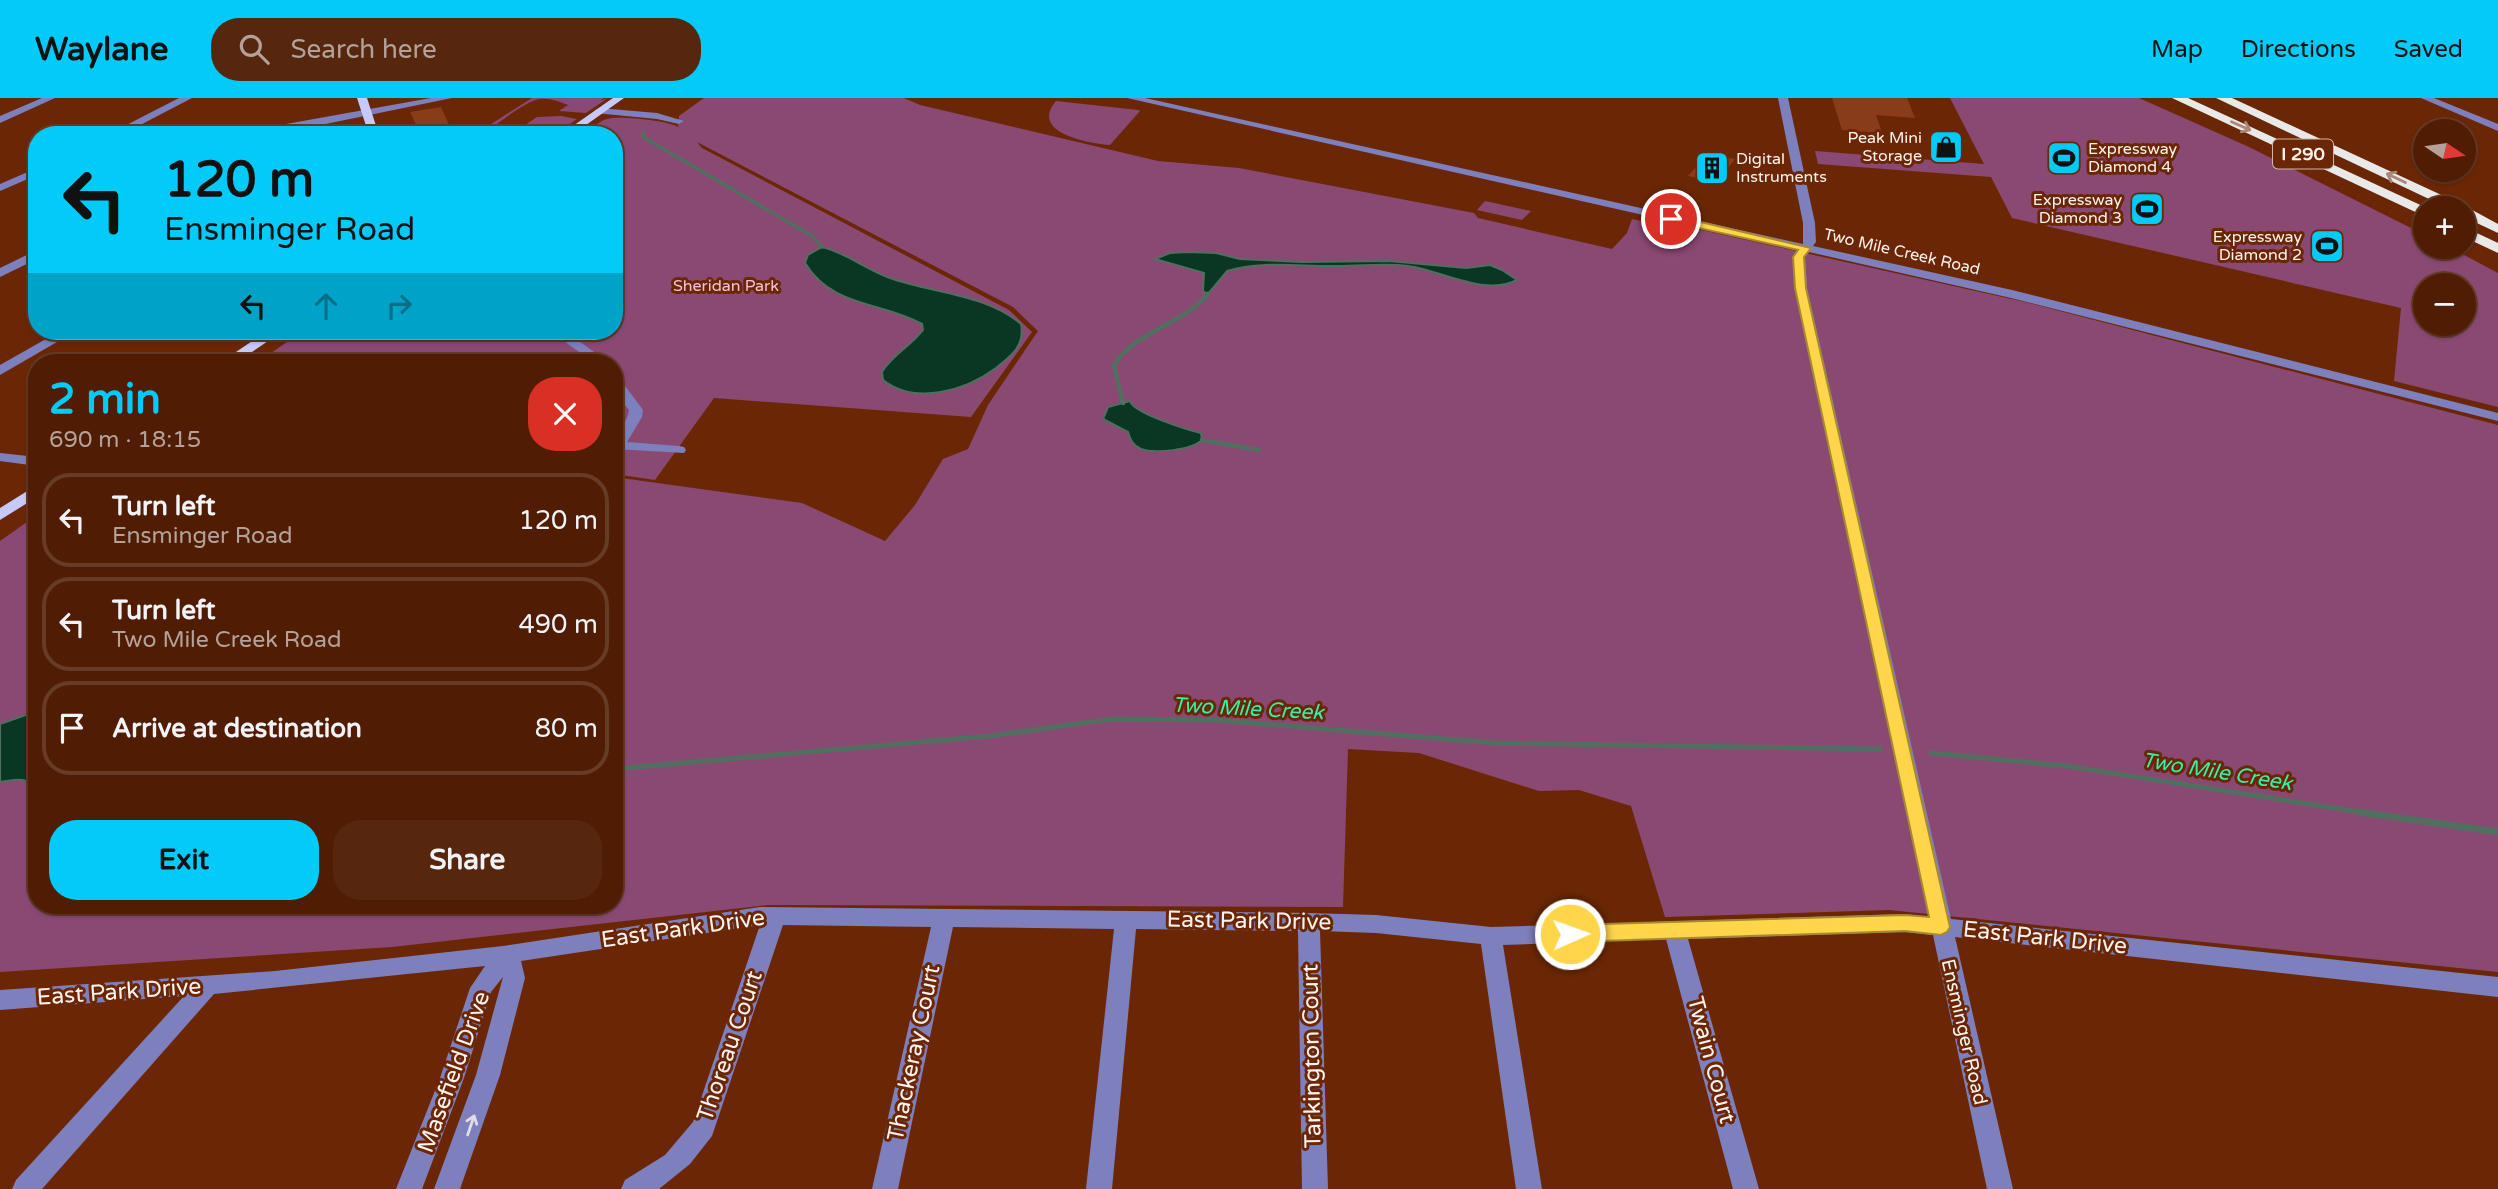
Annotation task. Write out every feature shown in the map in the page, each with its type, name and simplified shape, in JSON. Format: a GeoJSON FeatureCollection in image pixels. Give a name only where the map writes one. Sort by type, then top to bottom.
{"type":"FeatureCollection","features":[{"type":"Feature","properties":{"kind":"highway","name":"I 290"},"geometry":{"type":"LineString","coordinates":[[2178,98],[2413,207]]}},
{"type":"Feature","properties":{"kind":"highway","name":"I 290"},"geometry":{"type":"LineString","coordinates":[[2222,98],[2432,196]]}},
{"type":"Feature","properties":{"kind":"highway"},"geometry":{"type":"LineString","coordinates":[[2476,218],[2498,229]]}},
{"type":"Feature","properties":{"kind":"highway"},"geometry":{"type":"LineString","coordinates":[[2476,237],[2498,249]]}},
{"type":"Feature","properties":{"kind":"main road"},"geometry":{"type":"LineString","coordinates":[[362,98],[371,126]]}},
{"type":"Feature","properties":{"kind":"main road"},"geometry":{"type":"LineString","coordinates":[[578,126],[619,98]]}},
{"type":"Feature","properties":{"kind":"main road"},"geometry":{"type":"LineString","coordinates":[[240,354],[262,340]]}},
{"type":"Feature","properties":{"kind":"main road"},"geometry":{"type":"LineString","coordinates":[[0,515],[28,497]]}},
{"type":"Feature","properties":{"kind":"street"},"geometry":{"type":"LineString","coordinates":[[0,120],[50,98]]}},
{"type":"Feature","properties":{"kind":"street"},"geometry":{"type":"LineString","coordinates":[[129,126],[187,98]]}},
{"type":"Feature","properties":{"kind":"street"},"geometry":{"type":"LineString","coordinates":[[291,126],[447,98]]}},
{"type":"Feature","properties":{"kind":"street","name":"Two Mile Creek Road"},"geometry":{"type":"LineString","coordinates":[[1132,98],[2012,294],[2498,417]]}},
{"type":"Feature","properties":{"kind":"street","name":"Ensminger Road"},"geometry":{"type":"LineString","coordinates":[[1783,98],[1807,205],[1810,239],[1799,257],[1801,288],[2000,1189]]}},
{"type":"Feature","properties":{"kind":"street"},"geometry":{"type":"LineString","coordinates":[[2426,98],[2498,128]]}},
{"type":"Feature","properties":{"kind":"street"},"geometry":{"type":"LineString","coordinates":[[599,111],[657,116],[679,121]]}},
{"type":"Feature","properties":{"kind":"street"},"geometry":{"type":"LineString","coordinates":[[0,188],[28,175]]}},
{"type":"Feature","properties":{"kind":"street"},"geometry":{"type":"LineString","coordinates":[[0,273],[28,259]]}},
{"type":"Feature","properties":{"kind":"street"},"geometry":{"type":"LineString","coordinates":[[29,354],[53,340]]}},
{"type":"Feature","properties":{"kind":"street"},"geometry":{"type":"LineString","coordinates":[[570,340],[590,354]]}},
{"type":"Feature","properties":{"kind":"street"},"geometry":{"type":"LineString","coordinates":[[0,371],[28,355]]}},
{"type":"Feature","properties":{"kind":"street"},"geometry":{"type":"LineString","coordinates":[[623,393],[636,410],[635,417],[623,435]]}},
{"type":"Feature","properties":{"kind":"street"},"geometry":{"type":"LineString","coordinates":[[623,446],[679,450]]}},
{"type":"Feature","properties":{"kind":"street"},"geometry":{"type":"LineString","coordinates":[[0,457],[28,460]]}},
{"type":"Feature","properties":{"kind":"street","name":"East Park Drive"},"geometry":{"type":"LineString","coordinates":[[4,1003],[207,986],[508,954],[760,916],[1309,922],[1376,924],[1490,936],[1905,923],[2498,987]]}},
{"type":"Feature","properties":{"kind":"street","name":"Thoreau Court"},"geometry":{"type":"LineString","coordinates":[[635,1189],[673,1166],[703,1128],[775,916]]}},
{"type":"Feature","properties":{"kind":"street","name":"Thackeray Court"},"geometry":{"type":"LineString","coordinates":[[885,1189],[944,918]]}},
{"type":"Feature","properties":{"kind":"street"},"geometry":{"type":"LineString","coordinates":[[1099,1189],[1126,919]]}},
{"type":"Feature","properties":{"kind":"street","name":"Tarkington Court"},"geometry":{"type":"LineString","coordinates":[[1309,922],[1315,1189]]}},
{"type":"Feature","properties":{"kind":"street","name":"Twain Court"},"geometry":{"type":"LineString","coordinates":[[1675,931],[1746,1189]]}},
{"type":"Feature","properties":{"kind":"street"},"geometry":{"type":"LineString","coordinates":[[1490,936],[1529,1189]]}},
{"type":"Feature","properties":{"kind":"street","name":"Masefield Drive"},"geometry":{"type":"LineString","coordinates":[[409,1189],[453,1078],[481,988],[508,954]]}},
{"type":"Feature","properties":{"kind":"street","name":"Masefield Drive"},"geometry":{"type":"LineString","coordinates":[[447,1189],[488,1075],[514,978],[508,954]]}},
{"type":"Feature","properties":{"kind":"street"},"geometry":{"type":"LineString","coordinates":[[25,1189],[207,986]]}},
{"type":"Feature","properties":{"kind":"green space"},"geometry":{"type":"Polygon","coordinates":[[[532,98],[604,98],[600,101],[608,98],[586,113],[559,111],[568,105],[555,100],[534,101],[495,126],[488,126],[532,98]]]}},
{"type":"Feature","properties":{"kind":"green space","name":"Sheridan Park"},"geometry":{"type":"Polygon","coordinates":[[[704,98],[904,98],[920,105],[1158,161],[1239,168],[1474,213],[1478,218],[1612,249],[1627,233],[1632,219],[1667,226],[1670,223],[2025,302],[2498,425],[2498,972],[1889,910],[1665,917],[1631,806],[1579,790],[1539,791],[1419,753],[1348,749],[1343,907],[768,905],[392,947],[0,972],[0,541],[28,521],[28,914],[623,914],[623,478],[802,503],[885,541],[915,505],[943,459],[968,449],[988,405],[1038,331],[1013,307],[697,142],[702,148],[1009,310],[1032,332],[971,417],[714,398],[655,480],[623,475],[623,354],[270,354],[290,340],[623,340],[623,126],[595,126],[607,119],[632,118],[678,127],[679,116],[704,98]]]}},
{"type":"Feature","properties":{"kind":"green space"},"geometry":{"type":"Polygon","coordinates":[[[1950,98],[2139,98],[2249,147],[2413,229],[2413,259],[2472,259],[2498,273],[2498,407],[2394,381],[2401,308],[2012,218],[1991,177],[1818,164],[1815,151],[1984,164],[1950,98]]]}},
{"type":"Feature","properties":{"kind":"green space"},"geometry":{"type":"Polygon","coordinates":[[[1056,101],[1140,111],[1110,145],[1100,144],[1076,139],[1055,128],[1050,121],[1050,112],[1056,101]]]}},
{"type":"Feature","properties":{"kind":"green space"},"geometry":{"type":"Polygon","coordinates":[[[561,116],[577,119],[566,126],[524,126],[537,117],[561,116]]]}},
{"type":"Feature","properties":{"kind":"green space"},"geometry":{"type":"Polygon","coordinates":[[[1485,201],[1531,211],[1522,220],[1477,210],[1485,201]]]}},
{"type":"Feature","properties":{"kind":"shaded area"},"geometry":{"type":"Polygon","coordinates":[[[822,247],[890,278],[992,306],[1021,324],[1019,344],[996,368],[970,383],[941,392],[910,392],[896,388],[883,380],[882,372],[923,330],[922,324],[843,296],[816,278],[805,263],[808,255],[822,247]]]}},
{"type":"Feature","properties":{"kind":"shaded area"},"geometry":{"type":"Polygon","coordinates":[[[1170,253],[1216,253],[1240,259],[1302,262],[1389,261],[1466,268],[1490,265],[1517,280],[1491,286],[1399,265],[1269,265],[1227,271],[1208,294],[1203,291],[1204,273],[1155,259],[1170,253]]]}},
{"type":"Feature","properties":{"kind":"shaded area"},"geometry":{"type":"Polygon","coordinates":[[[1130,401],[1133,406],[1150,416],[1201,433],[1202,440],[1173,450],[1141,449],[1132,442],[1128,432],[1103,419],[1108,407],[1130,401]]]}},
{"type":"Feature","properties":{"kind":"shaded area"},"geometry":{"type":"Polygon","coordinates":[[[28,714],[28,782],[0,782],[0,724],[28,714]]]}},
{"type":"Feature","properties":{"kind":"building"},"geometry":{"type":"Polygon","coordinates":[[[1832,98],[1907,98],[1915,118],[1876,115],[1882,133],[1842,130],[1832,98]]]}},
{"type":"Feature","properties":{"kind":"building"},"geometry":{"type":"Polygon","coordinates":[[[441,107],[449,125],[417,126],[410,112],[441,107]]]}},
{"type":"Feature","properties":{"kind":"building","name":"Digital Instruments"},"geometry":{"type":"Polygon","coordinates":[[[1707,154],[1735,159],[1717,182],[1688,176],[1707,154]]]}},
{"type":"Feature","properties":{"kind":"waterway"},"geometry":{"type":"LineString","coordinates":[[643,132],[643,137],[812,236],[822,247]]}},
{"type":"Feature","properties":{"kind":"waterway"},"geometry":{"type":"LineString","coordinates":[[1123,403],[1114,365],[1135,344],[1185,314],[1208,294]]}},
{"type":"Feature","properties":{"kind":"waterway"},"geometry":{"type":"LineString","coordinates":[[1202,440],[1259,450]]}},
{"type":"Feature","properties":{"kind":"waterway","name":"Two Mile Creek"},"geometry":{"type":"LineString","coordinates":[[623,768],[990,736],[1112,719],[1215,720],[1494,743],[1881,749]]}},
{"type":"Feature","properties":{"kind":"waterway","name":"Two Mile Creek"},"geometry":{"type":"LineString","coordinates":[[1931,753],[2067,766],[2362,812]]}},
{"type":"Feature","properties":{"kind":"waterway","name":"Two Mile Creek"},"geometry":{"type":"LineString","coordinates":[[2362,812],[2498,832]]}},
{"type":"Feature","properties":{"kind":"waterway","name":"Two Mile Creek"},"geometry":{"type":"LineString","coordinates":[[2362,812],[2372,814]]}},
{"type":"Feature","properties":{"kind":"place","name":"Peak Mini Storage"},"geometry":{"type":"Point","coordinates":[1946,147]}},
{"type":"Feature","properties":{"kind":"place","name":"Expressway Diamond 4"},"geometry":{"type":"Point","coordinates":[2064,158]}},
{"type":"Feature","properties":{"kind":"place","name":"Digital Instruments"},"geometry":{"type":"Point","coordinates":[1712,168]}},
{"type":"Feature","properties":{"kind":"place","name":"Expressway Diamond 3"},"geometry":{"type":"Point","coordinates":[2147,209]}},
{"type":"Feature","properties":{"kind":"place","name":"Expressway Diamond 2"},"geometry":{"type":"Point","coordinates":[2327,246]}},
{"type":"Feature","properties":{"kind":"route"},"geometry":{"type":"LineString","coordinates":[[1570,934],[1905,923],[1941,927],[1801,288],[1799,257],[1805,248],[1671,219]]}}]}
